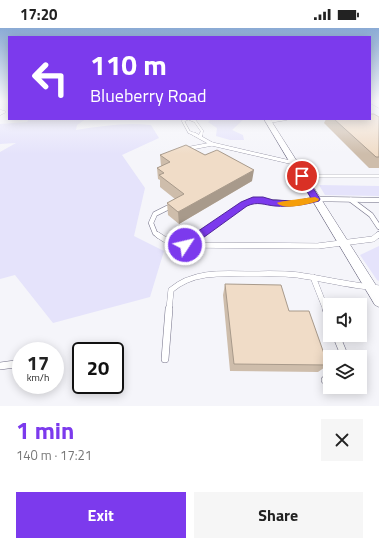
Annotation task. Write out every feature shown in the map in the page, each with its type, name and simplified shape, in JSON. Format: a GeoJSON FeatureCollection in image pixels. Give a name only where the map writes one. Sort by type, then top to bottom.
{"type":"FeatureCollection","features":[{"type":"Feature","properties":{"kind":"street"},"geometry":{"type":"LineString","coordinates":[[267,121],[342,242],[375,288],[379,301]]}},
{"type":"Feature","properties":{"kind":"lane"},"geometry":{"type":"LineString","coordinates":[[185,120],[183,121],[189,132],[212,144],[294,163]]}},
{"type":"Feature","properties":{"kind":"lane"},"geometry":{"type":"LineString","coordinates":[[192,120],[195,121],[202,131],[200,137]]}},
{"type":"Feature","properties":{"kind":"lane"},"geometry":{"type":"LineString","coordinates":[[183,149],[212,144]]}},
{"type":"Feature","properties":{"kind":"lane"},"geometry":{"type":"LineString","coordinates":[[302,176],[379,176]]}},
{"type":"Feature","properties":{"kind":"lane"},"geometry":{"type":"LineString","coordinates":[[185,245],[244,204],[253,200],[263,200],[273,203],[296,203],[316,199],[379,200]]}},
{"type":"Feature","properties":{"kind":"lane"},"geometry":{"type":"LineString","coordinates":[[350,200],[374,217],[379,227]]}},
{"type":"Feature","properties":{"kind":"lane"},"geometry":{"type":"LineString","coordinates":[[167,208],[155,214],[151,223],[155,233],[164,239],[185,245],[318,246],[373,239],[379,234]]}},
{"type":"Feature","properties":{"kind":"lane"},"geometry":{"type":"LineString","coordinates":[[165,359],[171,290],[176,284],[190,278],[212,274],[296,275],[349,285],[375,288]]}},
{"type":"Feature","properties":{"kind":"lane"},"geometry":{"type":"LineString","coordinates":[[313,277],[323,302]]}},
{"type":"Feature","properties":{"kind":"lane"},"geometry":{"type":"LineString","coordinates":[[0,366],[12,364]]}},
{"type":"Feature","properties":{"kind":"shaded area"},"geometry":{"type":"Polygon","coordinates":[[[28,120],[84,120],[77,125],[76,130],[123,124],[151,125],[159,138],[122,155],[145,188],[134,236],[164,251],[150,297],[53,323],[15,275],[0,279],[0,152],[16,143],[0,144],[0,124],[27,122],[28,120]]]}},
{"type":"Feature","properties":{"kind":"shaded area"},"geometry":{"type":"Polygon","coordinates":[[[210,120],[243,120],[232,130],[243,135],[244,140],[230,140],[216,136],[217,128],[208,122],[210,120]]]}},
{"type":"Feature","properties":{"kind":"shaded area"},"geometry":{"type":"Polygon","coordinates":[[[319,185],[379,186],[379,196],[325,195],[319,185]]]}},
{"type":"Feature","properties":{"kind":"shaded area"},"geometry":{"type":"Polygon","coordinates":[[[379,246],[379,281],[360,255],[379,246]]]}},
{"type":"Feature","properties":{"kind":"building"},"geometry":{"type":"Polygon","coordinates":[[[379,119],[379,157],[376,157],[335,120],[379,119]]]}},
{"type":"Feature","properties":{"kind":"building"},"geometry":{"type":"Polygon","coordinates":[[[186,145],[205,155],[217,150],[254,170],[178,212],[167,203],[184,194],[159,175],[164,173],[157,168],[170,162],[160,155],[186,145]]]}},
{"type":"Feature","properties":{"kind":"building"},"geometry":{"type":"Polygon","coordinates":[[[225,284],[281,285],[289,311],[309,311],[323,351],[323,365],[234,364],[225,284]]]}},
{"type":"Feature","properties":{"kind":"slow traffic"},"geometry":{"type":"LineString","coordinates":[[281,203],[296,203],[315,199]]}},
{"type":"Feature","properties":{"kind":"route"},"geometry":{"type":"LineString","coordinates":[[185,245],[244,204],[253,200],[263,200],[273,203],[296,203],[316,199],[302,176]]}}]}
